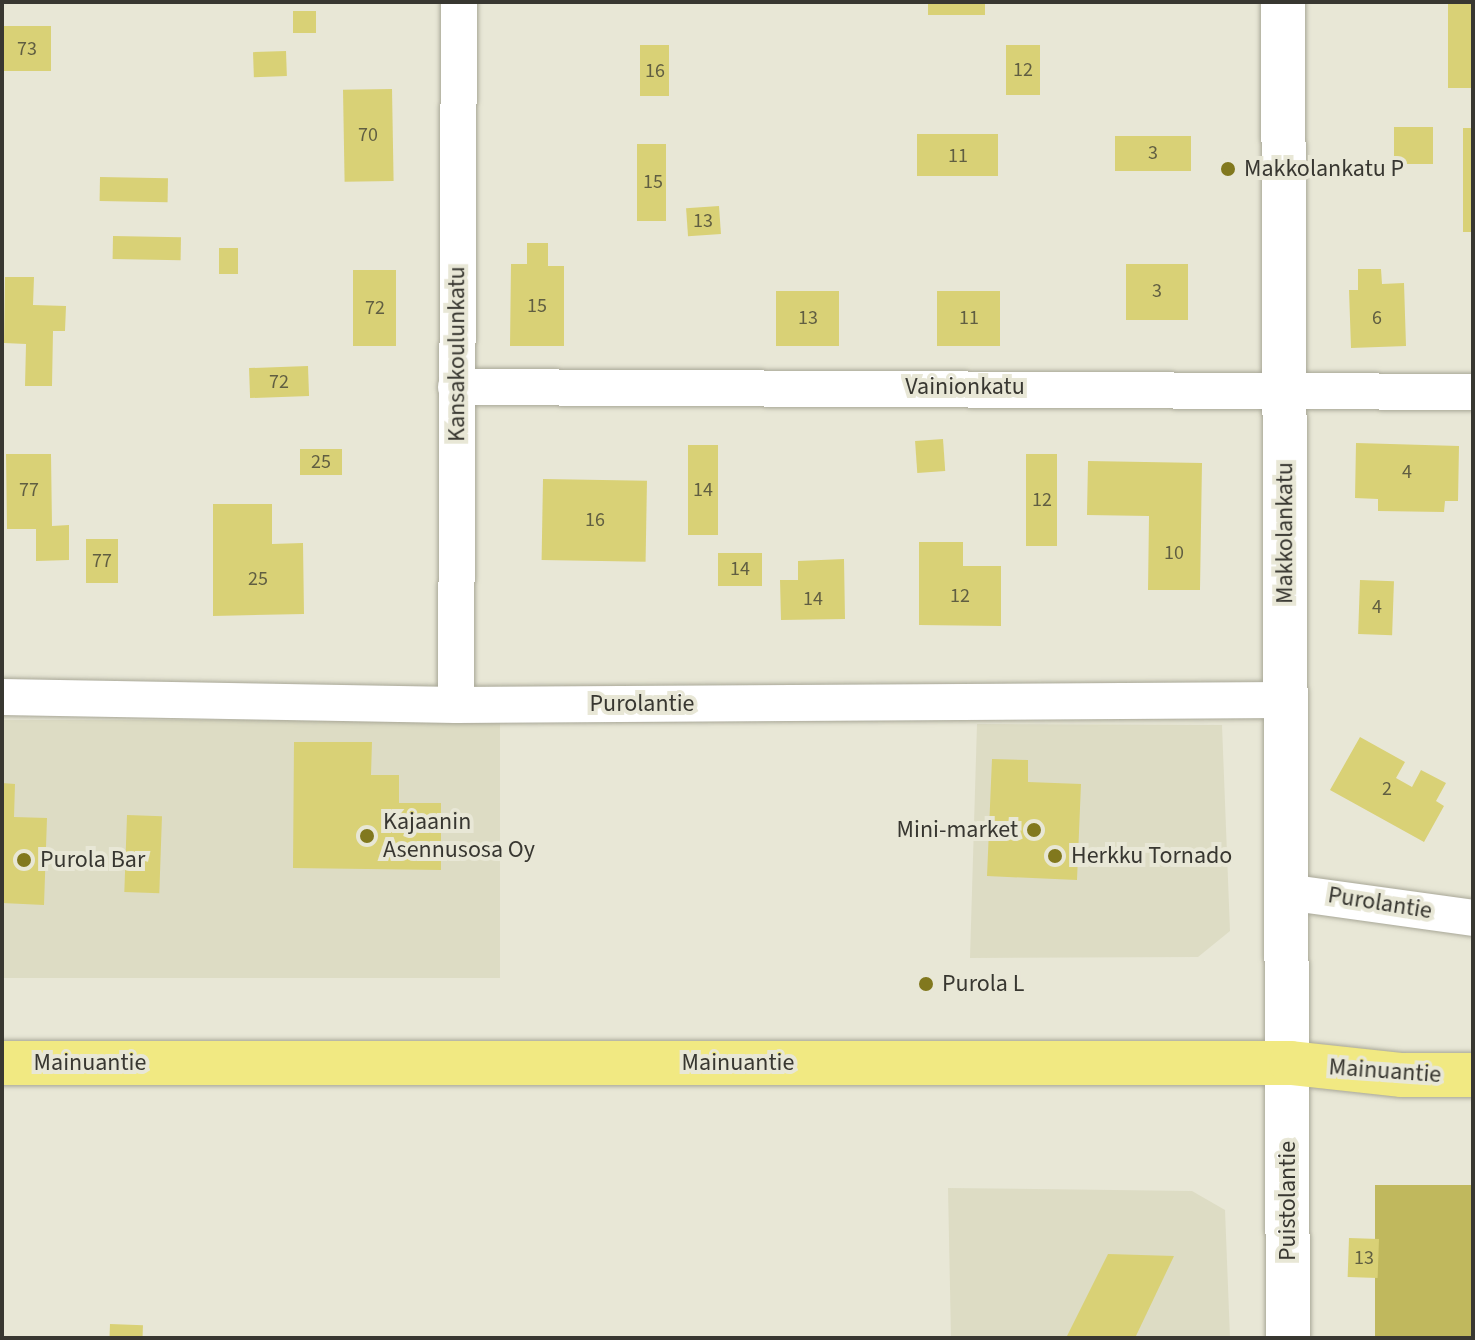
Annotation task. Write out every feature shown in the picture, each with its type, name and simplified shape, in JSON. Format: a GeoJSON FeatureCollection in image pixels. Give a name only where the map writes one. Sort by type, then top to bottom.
{"type":"FeatureCollection","features":[{"type":"Feature","properties":{"kind":"main road","name":"Mainuantie"},"geometry":{"type":"LineString","coordinates":[[2,1063],[1291,1063],[1402,1075],[1473,1075]]}},
{"type":"Feature","properties":{"kind":"street","name":"Kansakoulunkatu"},"geometry":{"type":"LineString","coordinates":[[456,705],[459,2]]}},
{"type":"Feature","properties":{"kind":"street","name":"Makkolankatu"},"geometry":{"type":"LineString","coordinates":[[1283,2],[1286,392],[1283,700],[1291,1063]]}},
{"type":"Feature","properties":{"kind":"street","name":"Vainionkatu"},"geometry":{"type":"LineString","coordinates":[[456,387],[1243,387],[1286,392],[1473,392]]}},
{"type":"Feature","properties":{"kind":"street","name":"Purolantie"},"geometry":{"type":"LineString","coordinates":[[2,697],[456,705],[1283,700]]}},
{"type":"Feature","properties":{"kind":"street","name":"Purolantie"},"geometry":{"type":"LineString","coordinates":[[1286,892],[1473,918]]}},
{"type":"Feature","properties":{"kind":"street","name":"Puistolantie"},"geometry":{"type":"LineString","coordinates":[[1288,1338],[1291,1063]]}},
{"type":"Feature","properties":{"kind":"shaded area"},"geometry":{"type":"Polygon","coordinates":[[[2,720],[500,720],[500,978],[2,978],[2,720]]]}},
{"type":"Feature","properties":{"kind":"shaded area"},"geometry":{"type":"Polygon","coordinates":[[[977,724],[1222,725],[1230,931],[1198,957],[970,958],[977,724]]]}},
{"type":"Feature","properties":{"kind":"shaded area"},"geometry":{"type":"Polygon","coordinates":[[[1375,1185],[1473,1185],[1473,1338],[1375,1338],[1375,1185]]]}},
{"type":"Feature","properties":{"kind":"shaded area"},"geometry":{"type":"Polygon","coordinates":[[[948,1188],[1192,1191],[1225,1210],[1230,1338],[951,1338],[948,1188]]]}},
{"type":"Feature","properties":{"kind":"building"},"geometry":{"type":"Polygon","coordinates":[[[928,2],[985,2],[985,15],[928,15],[928,2]]]}},
{"type":"Feature","properties":{"kind":"building"},"geometry":{"type":"Polygon","coordinates":[[[1448,2],[1473,2],[1473,88],[1448,88],[1448,2]]]}},
{"type":"Feature","properties":{"kind":"building"},"geometry":{"type":"Polygon","coordinates":[[[293,11],[316,11],[316,33],[293,33],[293,11]]]}},
{"type":"Feature","properties":{"kind":"building"},"geometry":{"type":"Polygon","coordinates":[[[3,26],[51,26],[51,71],[3,71],[3,26]]]}},
{"type":"Feature","properties":{"kind":"building"},"geometry":{"type":"Polygon","coordinates":[[[640,45],[669,45],[669,96],[640,96],[640,45]]]}},
{"type":"Feature","properties":{"kind":"building"},"geometry":{"type":"Polygon","coordinates":[[[1006,45],[1040,45],[1040,95],[1006,95],[1006,45]]]}},
{"type":"Feature","properties":{"kind":"building"},"geometry":{"type":"Polygon","coordinates":[[[286,51],[287,76],[254,77],[253,52],[286,51]]]}},
{"type":"Feature","properties":{"kind":"building"},"geometry":{"type":"Polygon","coordinates":[[[392,89],[394,181],[345,182],[343,90],[392,89]]]}},
{"type":"Feature","properties":{"kind":"building"},"geometry":{"type":"Polygon","coordinates":[[[1394,127],[1433,127],[1433,164],[1394,164],[1394,127]]]}},
{"type":"Feature","properties":{"kind":"building"},"geometry":{"type":"Polygon","coordinates":[[[1463,128],[1473,128],[1473,232],[1463,232],[1463,128]]]}},
{"type":"Feature","properties":{"kind":"building"},"geometry":{"type":"Polygon","coordinates":[[[917,134],[998,134],[998,176],[917,176],[917,134]]]}},
{"type":"Feature","properties":{"kind":"building"},"geometry":{"type":"Polygon","coordinates":[[[1115,136],[1191,136],[1191,171],[1115,171],[1115,136]]]}},
{"type":"Feature","properties":{"kind":"building"},"geometry":{"type":"Polygon","coordinates":[[[637,144],[666,144],[666,221],[637,221],[637,144]]]}},
{"type":"Feature","properties":{"kind":"building"},"geometry":{"type":"Polygon","coordinates":[[[100,177],[168,178],[168,202],[100,201],[100,177]]]}},
{"type":"Feature","properties":{"kind":"building"},"geometry":{"type":"Polygon","coordinates":[[[719,206],[721,234],[688,236],[686,208],[719,206]]]}},
{"type":"Feature","properties":{"kind":"building"},"geometry":{"type":"Polygon","coordinates":[[[113,236],[181,237],[181,260],[113,259],[113,236]]]}},
{"type":"Feature","properties":{"kind":"building"},"geometry":{"type":"Polygon","coordinates":[[[527,243],[548,243],[548,266],[564,266],[564,346],[510,346],[511,264],[527,264],[527,243]]]}},
{"type":"Feature","properties":{"kind":"building"},"geometry":{"type":"Polygon","coordinates":[[[219,248],[238,248],[238,274],[219,274],[219,248]]]}},
{"type":"Feature","properties":{"kind":"building"},"geometry":{"type":"Polygon","coordinates":[[[1126,264],[1188,264],[1188,320],[1126,320],[1126,264]]]}},
{"type":"Feature","properties":{"kind":"building"},"geometry":{"type":"Polygon","coordinates":[[[1358,269],[1381,269],[1382,284],[1404,283],[1406,346],[1351,348],[1349,290],[1358,290],[1358,269]]]}},
{"type":"Feature","properties":{"kind":"building"},"geometry":{"type":"Polygon","coordinates":[[[353,270],[396,270],[396,346],[353,346],[353,270]]]}},
{"type":"Feature","properties":{"kind":"building"},"geometry":{"type":"Polygon","coordinates":[[[5,277],[34,277],[33,305],[66,306],[65,331],[53,331],[52,386],[25,386],[26,344],[4,343],[5,277]]]}},
{"type":"Feature","properties":{"kind":"building"},"geometry":{"type":"Polygon","coordinates":[[[776,291],[839,291],[839,346],[776,346],[776,291]]]}},
{"type":"Feature","properties":{"kind":"building"},"geometry":{"type":"Polygon","coordinates":[[[937,291],[1000,291],[1000,346],[937,346],[937,291]]]}},
{"type":"Feature","properties":{"kind":"building"},"geometry":{"type":"Polygon","coordinates":[[[308,366],[309,396],[250,398],[249,368],[308,366]]]}},
{"type":"Feature","properties":{"kind":"building"},"geometry":{"type":"Polygon","coordinates":[[[943,439],[945,471],[917,473],[915,441],[943,439]]]}},
{"type":"Feature","properties":{"kind":"building"},"geometry":{"type":"Polygon","coordinates":[[[1356,443],[1459,446],[1458,501],[1445,501],[1444,512],[1378,511],[1378,499],[1355,498],[1356,443]]]}},
{"type":"Feature","properties":{"kind":"building"},"geometry":{"type":"Polygon","coordinates":[[[688,445],[718,445],[718,535],[688,535],[688,445]]]}},
{"type":"Feature","properties":{"kind":"building"},"geometry":{"type":"Polygon","coordinates":[[[300,449],[342,449],[342,475],[300,475],[300,449]]]}},
{"type":"Feature","properties":{"kind":"building"},"geometry":{"type":"Polygon","coordinates":[[[6,454],[51,454],[52,526],[69,525],[69,560],[36,561],[36,529],[7,529],[6,454]]]}},
{"type":"Feature","properties":{"kind":"building"},"geometry":{"type":"Polygon","coordinates":[[[1026,454],[1057,454],[1057,546],[1026,546],[1026,454]]]}},
{"type":"Feature","properties":{"kind":"building"},"geometry":{"type":"Polygon","coordinates":[[[1088,461],[1202,463],[1200,590],[1148,590],[1149,516],[1087,515],[1088,461]]]}},
{"type":"Feature","properties":{"kind":"building"},"geometry":{"type":"Polygon","coordinates":[[[543,479],[647,481],[646,562],[542,560],[543,479]]]}},
{"type":"Feature","properties":{"kind":"building"},"geometry":{"type":"Polygon","coordinates":[[[213,504],[272,504],[272,544],[303,543],[304,614],[213,616],[213,504]]]}},
{"type":"Feature","properties":{"kind":"building"},"geometry":{"type":"Polygon","coordinates":[[[86,539],[118,539],[118,583],[86,583],[86,539]]]}},
{"type":"Feature","properties":{"kind":"building"},"geometry":{"type":"Polygon","coordinates":[[[919,542],[963,542],[963,566],[1001,566],[1001,626],[919,625],[919,542]]]}},
{"type":"Feature","properties":{"kind":"building"},"geometry":{"type":"Polygon","coordinates":[[[718,553],[762,553],[762,586],[718,586],[718,553]]]}},
{"type":"Feature","properties":{"kind":"building"},"geometry":{"type":"Polygon","coordinates":[[[844,559],[845,619],[781,620],[780,580],[798,580],[798,561],[844,559]]]}},
{"type":"Feature","properties":{"kind":"building"},"geometry":{"type":"Polygon","coordinates":[[[1360,580],[1394,581],[1392,635],[1358,634],[1360,580]]]}},
{"type":"Feature","properties":{"kind":"building"},"geometry":{"type":"Polygon","coordinates":[[[1360,737],[1405,762],[1396,778],[1412,787],[1421,770],[1446,783],[1436,801],[1444,806],[1424,842],[1330,790],[1360,737]]]}},
{"type":"Feature","properties":{"kind":"building","name":"Kajaanin Asennusosa Oy"},"geometry":{"type":"Polygon","coordinates":[[[294,742],[372,742],[371,775],[399,775],[399,803],[441,803],[441,870],[293,868],[294,742]]]}},
{"type":"Feature","properties":{"kind":"building","name":"Mini-market"},"geometry":{"type":"Polygon","coordinates":[[[992,759],[1028,760],[1028,782],[1081,784],[1077,880],[987,876],[992,759]]]}},
{"type":"Feature","properties":{"kind":"building","name":"Purola Bar"},"geometry":{"type":"Polygon","coordinates":[[[2,783],[15,784],[14,817],[47,818],[44,905],[2,903],[2,783]]]}},
{"type":"Feature","properties":{"kind":"building"},"geometry":{"type":"Polygon","coordinates":[[[127,815],[162,816],[159,893],[124,892],[127,815]]]}},
{"type":"Feature","properties":{"kind":"building"},"geometry":{"type":"Polygon","coordinates":[[[1349,1238],[1379,1239],[1378,1278],[1348,1277],[1349,1238]]]}},
{"type":"Feature","properties":{"kind":"building"},"geometry":{"type":"Polygon","coordinates":[[[1108,1254],[1174,1256],[1135,1338],[1066,1338],[1108,1254]]]}},
{"type":"Feature","properties":{"kind":"building"},"geometry":{"type":"Polygon","coordinates":[[[110,1324],[143,1325],[143,1338],[110,1338],[110,1324]]]}},
{"type":"Feature","properties":{"kind":"place","name":"Makkolankatu P"},"geometry":{"type":"Point","coordinates":[1228,169]}},
{"type":"Feature","properties":{"kind":"place","name":"Mini-market"},"geometry":{"type":"Point","coordinates":[1034,830]}},
{"type":"Feature","properties":{"kind":"place","name":"Kajaanin Asennusosa Oy"},"geometry":{"type":"Point","coordinates":[367,836]}},
{"type":"Feature","properties":{"kind":"place","name":"Herkku Tornado"},"geometry":{"type":"Point","coordinates":[1055,856]}},
{"type":"Feature","properties":{"kind":"place","name":"Purola Bar"},"geometry":{"type":"Point","coordinates":[24,860]}},
{"type":"Feature","properties":{"kind":"place","name":"Purola L"},"geometry":{"type":"Point","coordinates":[926,984]}}]}
